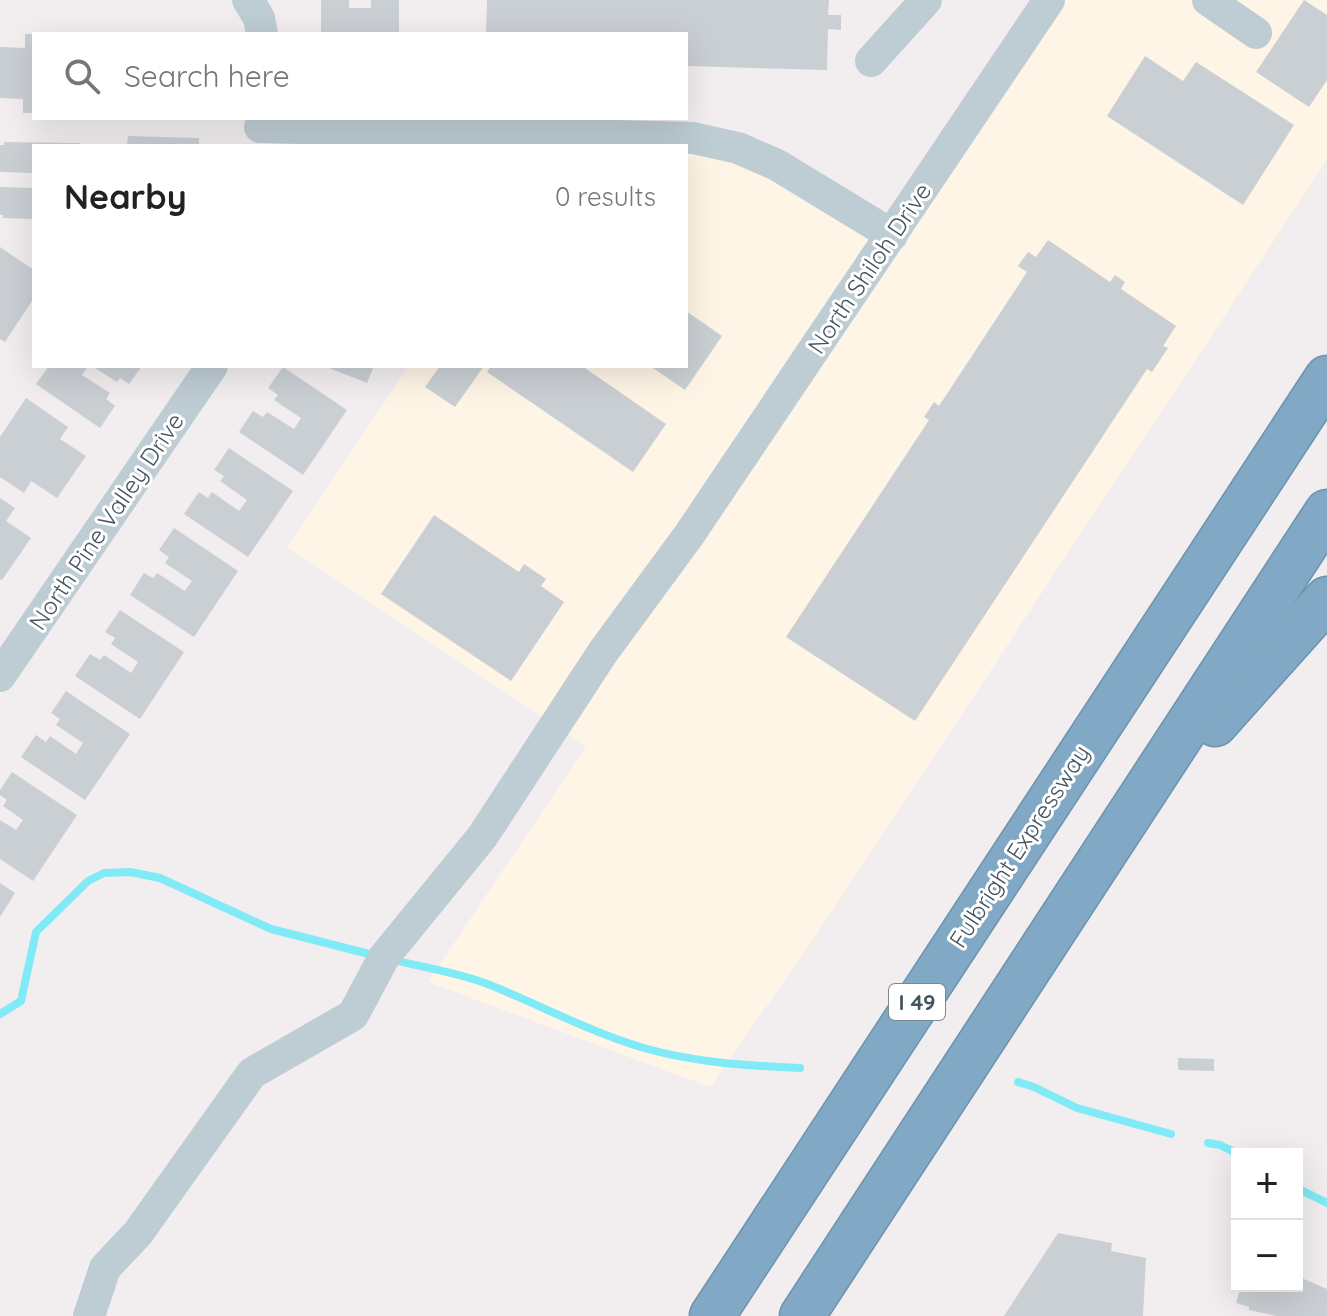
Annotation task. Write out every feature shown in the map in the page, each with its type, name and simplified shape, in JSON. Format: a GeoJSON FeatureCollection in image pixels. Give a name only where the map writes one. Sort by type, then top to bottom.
{"type":"FeatureCollection","features":[{"type":"Feature","properties":{"kind":"highway","name":"Fulbright Expressway"},"geometry":{"type":"LineString","coordinates":[[712,1316],[1327,378]]}},
{"type":"Feature","properties":{"kind":"highway"},"geometry":{"type":"LineString","coordinates":[[802,1316],[1327,512]]}},
{"type":"Feature","properties":{"kind":"highway"},"geometry":{"type":"LineString","coordinates":[[1120,830],[1327,599]]}},
{"type":"Feature","properties":{"kind":"street"},"geometry":{"type":"LineString","coordinates":[[248,0],[259,18],[262,32]]}},
{"type":"Feature","properties":{"kind":"street"},"geometry":{"type":"LineString","coordinates":[[871,61],[926,0]]}},
{"type":"Feature","properties":{"kind":"street","name":"North Shiloh Drive"},"geometry":{"type":"LineString","coordinates":[[89,1316],[105,1268],[138,1233],[252,1073],[353,1015],[384,957],[482,837],[603,652],[689,535],[1049,0]]}},
{"type":"Feature","properties":{"kind":"street"},"geometry":{"type":"LineString","coordinates":[[1208,0],[1256,33]]}},
{"type":"Feature","properties":{"kind":"street"},"geometry":{"type":"LineString","coordinates":[[259,130],[693,138],[738,148],[777,165],[892,235]]}},
{"type":"Feature","properties":{"kind":"street","name":"North Pine Valley Drive"},"geometry":{"type":"LineString","coordinates":[[0,676],[211,368]]}},
{"type":"Feature","properties":{"kind":"shaded area"},"geometry":{"type":"Polygon","coordinates":[[[1049,0],[1327,0],[1327,160],[813,940],[710,1087],[428,982],[586,746],[287,547],[408,368],[688,368],[688,144],[693,138],[891,234],[1049,0]]]}},
{"type":"Feature","properties":{"kind":"building"},"geometry":{"type":"Polygon","coordinates":[[[321,0],[349,0],[349,8],[371,8],[371,0],[399,0],[399,32],[321,32],[321,0]]]}},
{"type":"Feature","properties":{"kind":"building"},"geometry":{"type":"Polygon","coordinates":[[[487,0],[829,0],[828,15],[841,15],[841,30],[828,29],[827,70],[688,66],[688,32],[486,32],[487,0]]]}},
{"type":"Feature","properties":{"kind":"building"},"geometry":{"type":"Polygon","coordinates":[[[1304,0],[1327,15],[1327,80],[1309,107],[1256,72],[1304,0]]]}},
{"type":"Feature","properties":{"kind":"building"},"geometry":{"type":"Polygon","coordinates":[[[25,34],[32,34],[32,113],[23,113],[23,99],[0,98],[0,47],[25,48],[25,34]]]}},
{"type":"Feature","properties":{"kind":"building"},"geometry":{"type":"Polygon","coordinates":[[[1145,56],[1183,81],[1196,62],[1294,125],[1243,205],[1107,116],[1145,56]]]}},
{"type":"Feature","properties":{"kind":"building"},"geometry":{"type":"Polygon","coordinates":[[[128,136],[199,138],[199,144],[127,144],[128,136]]]}},
{"type":"Feature","properties":{"kind":"building"},"geometry":{"type":"Polygon","coordinates":[[[4,142],[80,143],[32,144],[32,173],[0,172],[0,145],[4,142]]]}},
{"type":"Feature","properties":{"kind":"building"},"geometry":{"type":"Polygon","coordinates":[[[0,187],[32,188],[32,219],[3,218],[0,215],[0,187]]]}},
{"type":"Feature","properties":{"kind":"building"},"geometry":{"type":"Polygon","coordinates":[[[1048,240],[1110,282],[1115,275],[1125,282],[1121,289],[1176,326],[1163,346],[1168,348],[1152,372],[1147,369],[915,721],[786,637],[929,420],[924,417],[934,402],[939,406],[1027,272],[1018,266],[1028,252],[1036,257],[1048,240]]]}},
{"type":"Feature","properties":{"kind":"building"},"geometry":{"type":"Polygon","coordinates":[[[0,247],[32,269],[32,301],[5,342],[0,339],[0,247]]]}},
{"type":"Feature","properties":{"kind":"building"},"geometry":{"type":"Polygon","coordinates":[[[688,312],[722,336],[685,390],[653,368],[688,368],[688,312]]]}},
{"type":"Feature","properties":{"kind":"building"},"geometry":{"type":"Polygon","coordinates":[[[48,368],[87,368],[82,375],[110,393],[106,399],[115,406],[100,428],[36,384],[48,368]]]}},
{"type":"Feature","properties":{"kind":"building"},"geometry":{"type":"Polygon","coordinates":[[[95,368],[141,368],[129,384],[120,378],[117,382],[95,368]]]}},
{"type":"Feature","properties":{"kind":"building"},"geometry":{"type":"Polygon","coordinates":[[[284,368],[347,410],[303,475],[239,432],[253,411],[263,417],[267,412],[294,429],[301,418],[274,400],[278,395],[268,388],[284,368]]]}},
{"type":"Feature","properties":{"kind":"building"},"geometry":{"type":"Polygon","coordinates":[[[329,368],[373,368],[367,383],[329,368]]]}},
{"type":"Feature","properties":{"kind":"building"},"geometry":{"type":"Polygon","coordinates":[[[439,368],[483,368],[455,407],[425,387],[439,368]]]}},
{"type":"Feature","properties":{"kind":"building"},"geometry":{"type":"Polygon","coordinates":[[[490,368],[585,368],[666,424],[633,472],[487,372],[490,368]]]}},
{"type":"Feature","properties":{"kind":"building"},"geometry":{"type":"Polygon","coordinates":[[[26,398],[68,427],[60,439],[86,456],[57,498],[31,481],[24,493],[0,477],[0,437],[26,398]]]}},
{"type":"Feature","properties":{"kind":"building"},"geometry":{"type":"Polygon","coordinates":[[[229,448],[293,491],[248,557],[184,514],[199,492],[208,498],[212,492],[239,511],[247,500],[220,481],[224,476],[214,470],[229,448]]]}},
{"type":"Feature","properties":{"kind":"building"},"geometry":{"type":"Polygon","coordinates":[[[0,498],[15,508],[6,521],[31,538],[2,580],[0,579],[0,498]]]}},
{"type":"Feature","properties":{"kind":"building"},"geometry":{"type":"Polygon","coordinates":[[[434,515],[519,572],[524,564],[546,579],[541,586],[564,602],[511,681],[381,594],[434,515]]]}},
{"type":"Feature","properties":{"kind":"building"},"geometry":{"type":"Polygon","coordinates":[[[174,528],[238,571],[194,637],[130,595],[144,573],[153,578],[157,573],[185,591],[192,581],[165,563],[169,557],[159,550],[174,528]]]}},
{"type":"Feature","properties":{"kind":"building"},"geometry":{"type":"Polygon","coordinates":[[[120,610],[184,652],[140,719],[75,676],[90,654],[100,660],[104,655],[131,673],[138,662],[111,644],[115,638],[105,632],[120,610]]]}},
{"type":"Feature","properties":{"kind":"building"},"geometry":{"type":"Polygon","coordinates":[[[66,691],[130,734],[85,800],[21,757],[36,735],[46,742],[50,736],[76,754],[83,743],[56,725],[60,719],[51,713],[66,691]]]}},
{"type":"Feature","properties":{"kind":"building"},"geometry":{"type":"Polygon","coordinates":[[[12,772],[77,815],[33,881],[0,859],[0,820],[16,830],[23,820],[3,806],[7,800],[0,795],[12,772]]]}},
{"type":"Feature","properties":{"kind":"building"},"geometry":{"type":"Polygon","coordinates":[[[0,883],[15,893],[0,917],[0,883]]]}},
{"type":"Feature","properties":{"kind":"building"},"geometry":{"type":"Polygon","coordinates":[[[1178,1058],[1214,1059],[1214,1071],[1178,1070],[1178,1058]]]}},
{"type":"Feature","properties":{"kind":"building"},"geometry":{"type":"Polygon","coordinates":[[[1058,1233],[1112,1243],[1111,1251],[1146,1258],[1143,1316],[1004,1316],[1058,1233]]]}},
{"type":"Feature","properties":{"kind":"building"},"geometry":{"type":"Polygon","coordinates":[[[1303,1279],[1327,1289],[1327,1316],[1276,1316],[1249,1310],[1249,1307],[1236,1303],[1239,1292],[1303,1292],[1303,1279]]]}},
{"type":"Feature","properties":{"kind":"waterway"},"geometry":{"type":"LineString","coordinates":[[0,1014],[21,1001],[36,932],[88,881],[104,873],[130,872],[160,878],[271,929],[377,956]]}},
{"type":"Feature","properties":{"kind":"waterway"},"geometry":{"type":"LineString","coordinates":[[390,959],[478,981],[592,1029],[655,1051],[727,1063],[800,1068]]}},
{"type":"Feature","properties":{"kind":"waterway"},"geometry":{"type":"LineString","coordinates":[[1018,1082],[1077,1108],[1171,1134]]}},
{"type":"Feature","properties":{"kind":"waterway"},"geometry":{"type":"LineString","coordinates":[[1208,1143],[1231,1150]]}},
{"type":"Feature","properties":{"kind":"waterway"},"geometry":{"type":"LineString","coordinates":[[1303,1191],[1327,1203]]}}]}
